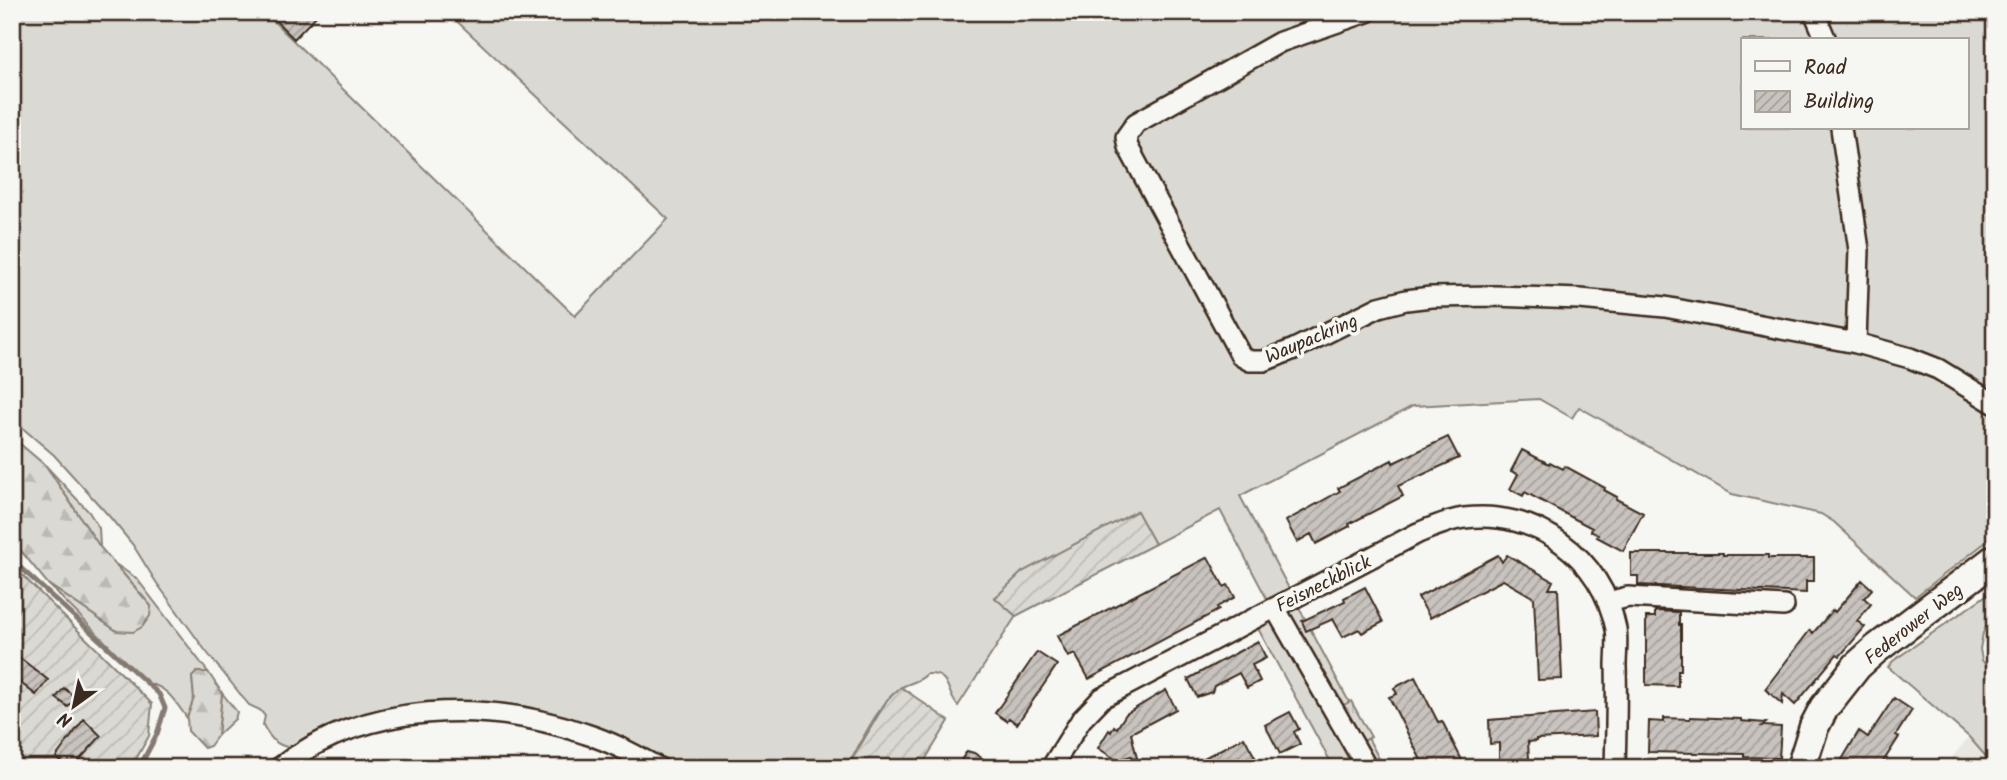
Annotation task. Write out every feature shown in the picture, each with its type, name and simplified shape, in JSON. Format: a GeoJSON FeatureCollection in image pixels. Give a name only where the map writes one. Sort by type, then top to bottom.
{"type":"FeatureCollection","features":[{"type":"Feature","properties":{"kind":"street","name":"Waupackring"},"geometry":{"type":"LineString","coordinates":[[1367,12],[1301,34],[1243,61],[1136,123],[1126,137],[1128,147],[1241,356],[1250,361],[1264,361],[1379,307],[1406,300],[1444,297],[1580,299],[1665,307],[1856,343],[1938,369],[1995,404]]}},
{"type":"Feature","properties":{"kind":"street"},"geometry":{"type":"LineString","coordinates":[[1814,12],[1825,38]]}},
{"type":"Feature","properties":{"kind":"street"},"geometry":{"type":"LineString","coordinates":[[1841,130],[1859,250],[1856,343]]}},
{"type":"Feature","properties":{"kind":"street","name":"Feisneckblick"},"geometry":{"type":"LineString","coordinates":[[1051,768],[1081,720],[1102,698],[1418,533],[1461,518],[1483,516],[1530,524],[1554,536],[1575,552],[1608,602],[1616,631],[1615,768]]}},
{"type":"Feature","properties":{"kind":"street","name":"Federower Weg"},"geometry":{"type":"LineString","coordinates":[[1801,768],[1814,727],[1824,708],[1857,666],[1995,559]]}},
{"type":"Feature","properties":{"kind":"street"},"geometry":{"type":"LineString","coordinates":[[1608,602],[1628,597],[1784,606]]}},
{"type":"Feature","properties":{"kind":"street"},"geometry":{"type":"LineString","coordinates":[[1275,608],[1367,768]]}},
{"type":"Feature","properties":{"kind":"street"},"geometry":{"type":"LineString","coordinates":[[279,768],[318,743],[351,729],[416,714],[463,711],[547,722],[587,734],[659,768]]}},
{"type":"Feature","properties":{"kind":"shaded area"},"geometry":{"type":"Polygon","coordinates":[[[1969,737],[1995,768],[1943,768],[1969,737]]]}},
{"type":"Feature","properties":{"kind":"green space"},"geometry":{"type":"Polygon","coordinates":[[[12,12],[264,12],[575,316],[668,219],[447,12],[1159,12],[1170,19],[1162,12],[1995,12],[1995,535],[1915,597],[1834,522],[1821,514],[1732,494],[1579,407],[1572,418],[1539,399],[1413,406],[1240,496],[1384,768],[1334,768],[1256,625],[1275,614],[1220,510],[1155,544],[1136,511],[995,597],[1016,616],[958,706],[941,677],[927,674],[902,687],[876,715],[847,768],[674,768],[663,761],[499,705],[287,747],[275,742],[270,736],[263,725],[265,716],[260,710],[249,705],[205,650],[133,545],[54,455],[12,419],[12,12]]]}},
{"type":"Feature","properties":{"kind":"green space"},"geometry":{"type":"Polygon","coordinates":[[[12,437],[46,466],[100,547],[151,606],[150,616],[142,627],[133,632],[117,631],[48,584],[12,540],[12,437]]]}},
{"type":"Feature","properties":{"kind":"green space"},"geometry":{"type":"Polygon","coordinates":[[[46,466],[89,512],[99,528],[100,547],[46,466]]]}},
{"type":"Feature","properties":{"kind":"green space"},"geometry":{"type":"Polygon","coordinates":[[[1137,511],[1155,544],[1016,616],[995,598],[1022,572],[1137,511]]]}},
{"type":"Feature","properties":{"kind":"green space"},"geometry":{"type":"Polygon","coordinates":[[[114,563],[137,579],[208,672],[197,672],[192,677],[194,698],[187,718],[166,691],[147,684],[48,584],[117,631],[151,606],[114,563]]]}},
{"type":"Feature","properties":{"kind":"green space"},"geometry":{"type":"Polygon","coordinates":[[[12,565],[152,704],[149,736],[131,768],[12,768],[12,565]]]}},
{"type":"Feature","properties":{"kind":"green space"},"geometry":{"type":"Polygon","coordinates":[[[1995,589],[1995,611],[1983,633],[1980,649],[1982,660],[1995,677],[1995,767],[1969,737],[1888,667],[1995,589]]]}},
{"type":"Feature","properties":{"kind":"green space"},"geometry":{"type":"Polygon","coordinates":[[[197,672],[208,672],[222,693],[218,735],[210,746],[204,748],[188,731],[187,718],[194,698],[192,677],[197,672]]]}},
{"type":"Feature","properties":{"kind":"green space"},"geometry":{"type":"Polygon","coordinates":[[[901,687],[949,721],[920,768],[847,768],[887,700],[901,687]]]}},
{"type":"Feature","properties":{"kind":"green space"},"geometry":{"type":"Polygon","coordinates":[[[222,693],[237,712],[235,719],[218,735],[222,693]]]}},
{"type":"Feature","properties":{"kind":"green space"},"geometry":{"type":"Polygon","coordinates":[[[1351,701],[1371,737],[1356,745],[1337,709],[1351,701]]]}},
{"type":"Feature","properties":{"kind":"building"},"geometry":{"type":"Polygon","coordinates":[[[267,12],[320,12],[294,39],[267,12]]]}},
{"type":"Feature","properties":{"kind":"building"},"geometry":{"type":"Polygon","coordinates":[[[1448,437],[1459,458],[1398,486],[1403,496],[1316,544],[1311,534],[1297,542],[1286,521],[1340,491],[1338,488],[1392,460],[1393,463],[1448,437]]]}},
{"type":"Feature","properties":{"kind":"building"},"geometry":{"type":"Polygon","coordinates":[[[1522,450],[1549,464],[1550,462],[1563,469],[1565,466],[1643,513],[1623,551],[1597,537],[1598,535],[1591,531],[1592,528],[1525,492],[1523,496],[1510,489],[1518,474],[1511,471],[1522,450]]]}},
{"type":"Feature","properties":{"kind":"building"},"geometry":{"type":"Polygon","coordinates":[[[1631,553],[1723,553],[1768,555],[1768,558],[1814,558],[1814,581],[1806,581],[1806,593],[1638,585],[1638,576],[1631,576],[1631,553]]]}},
{"type":"Feature","properties":{"kind":"building"},"geometry":{"type":"Polygon","coordinates":[[[1498,555],[1502,562],[1507,555],[1553,581],[1549,589],[1558,589],[1562,679],[1538,680],[1534,598],[1503,580],[1430,618],[1418,597],[1498,555]]]}},
{"type":"Feature","properties":{"kind":"building"},"geometry":{"type":"Polygon","coordinates":[[[1208,557],[1224,587],[1228,585],[1235,597],[1217,607],[1219,610],[1089,679],[1075,654],[1068,657],[1057,636],[1208,557]]]}},
{"type":"Feature","properties":{"kind":"building"},"geometry":{"type":"Polygon","coordinates":[[[1862,580],[1872,589],[1864,598],[1871,604],[1857,621],[1865,627],[1840,656],[1837,654],[1795,705],[1783,694],[1782,704],[1765,689],[1810,630],[1813,633],[1833,610],[1835,612],[1862,580]]]}},
{"type":"Feature","properties":{"kind":"building"},"geometry":{"type":"Polygon","coordinates":[[[1365,587],[1383,622],[1362,633],[1359,629],[1343,637],[1333,619],[1306,631],[1302,621],[1345,601],[1344,598],[1365,587]]]}},
{"type":"Feature","properties":{"kind":"building"},"geometry":{"type":"Polygon","coordinates":[[[1655,611],[1679,612],[1681,670],[1678,670],[1678,686],[1646,685],[1646,617],[1655,617],[1655,611]]]}},
{"type":"Feature","properties":{"kind":"building"},"geometry":{"type":"Polygon","coordinates":[[[1258,641],[1266,658],[1252,665],[1260,681],[1247,688],[1239,673],[1214,686],[1212,692],[1197,697],[1188,679],[1258,641]]]}},
{"type":"Feature","properties":{"kind":"building"},"geometry":{"type":"Polygon","coordinates":[[[1037,652],[1057,665],[1017,724],[1009,718],[1007,721],[995,713],[1037,652]]]}},
{"type":"Feature","properties":{"kind":"building"},"geometry":{"type":"Polygon","coordinates":[[[20,658],[48,680],[36,695],[12,676],[12,669],[20,658]]]}},
{"type":"Feature","properties":{"kind":"building"},"geometry":{"type":"Polygon","coordinates":[[[1415,677],[1466,768],[1425,768],[1389,697],[1397,694],[1394,688],[1415,677]]]}},
{"type":"Feature","properties":{"kind":"building"},"geometry":{"type":"Polygon","coordinates":[[[64,688],[76,698],[68,707],[56,698],[64,688]]]}},
{"type":"Feature","properties":{"kind":"building"},"geometry":{"type":"Polygon","coordinates":[[[1166,690],[1176,709],[1131,733],[1137,758],[1124,758],[1121,763],[1098,748],[1109,730],[1111,732],[1114,726],[1117,728],[1126,714],[1166,690]]]}},
{"type":"Feature","properties":{"kind":"building"},"geometry":{"type":"Polygon","coordinates":[[[1894,698],[1912,710],[1879,768],[1837,768],[1859,731],[1868,737],[1894,698]]]}},
{"type":"Feature","properties":{"kind":"building"},"geometry":{"type":"Polygon","coordinates":[[[1290,712],[1299,729],[1294,732],[1300,744],[1280,754],[1265,725],[1290,712]]]}},
{"type":"Feature","properties":{"kind":"building"},"geometry":{"type":"Polygon","coordinates":[[[1595,712],[1596,736],[1536,739],[1528,742],[1529,759],[1499,763],[1499,743],[1490,744],[1489,720],[1595,712]]]}},
{"type":"Feature","properties":{"kind":"building"},"geometry":{"type":"Polygon","coordinates":[[[1664,718],[1741,719],[1766,723],[1762,726],[1781,727],[1779,758],[1744,757],[1744,754],[1648,752],[1649,721],[1664,722],[1664,718]]]}},
{"type":"Feature","properties":{"kind":"building"},"geometry":{"type":"Polygon","coordinates":[[[84,719],[101,736],[72,768],[68,768],[56,757],[84,719]]]}},
{"type":"Feature","properties":{"kind":"building"},"geometry":{"type":"Polygon","coordinates":[[[1244,737],[1255,757],[1234,768],[1185,768],[1244,737]]]}},
{"type":"Feature","properties":{"kind":"building"},"geometry":{"type":"Polygon","coordinates":[[[967,751],[974,753],[997,768],[956,768],[967,751]]]}},
{"type":"Feature","properties":{"kind":"waterway"},"geometry":{"type":"LineString","coordinates":[[12,560],[159,694],[165,708],[157,734],[139,768]]}}]}
